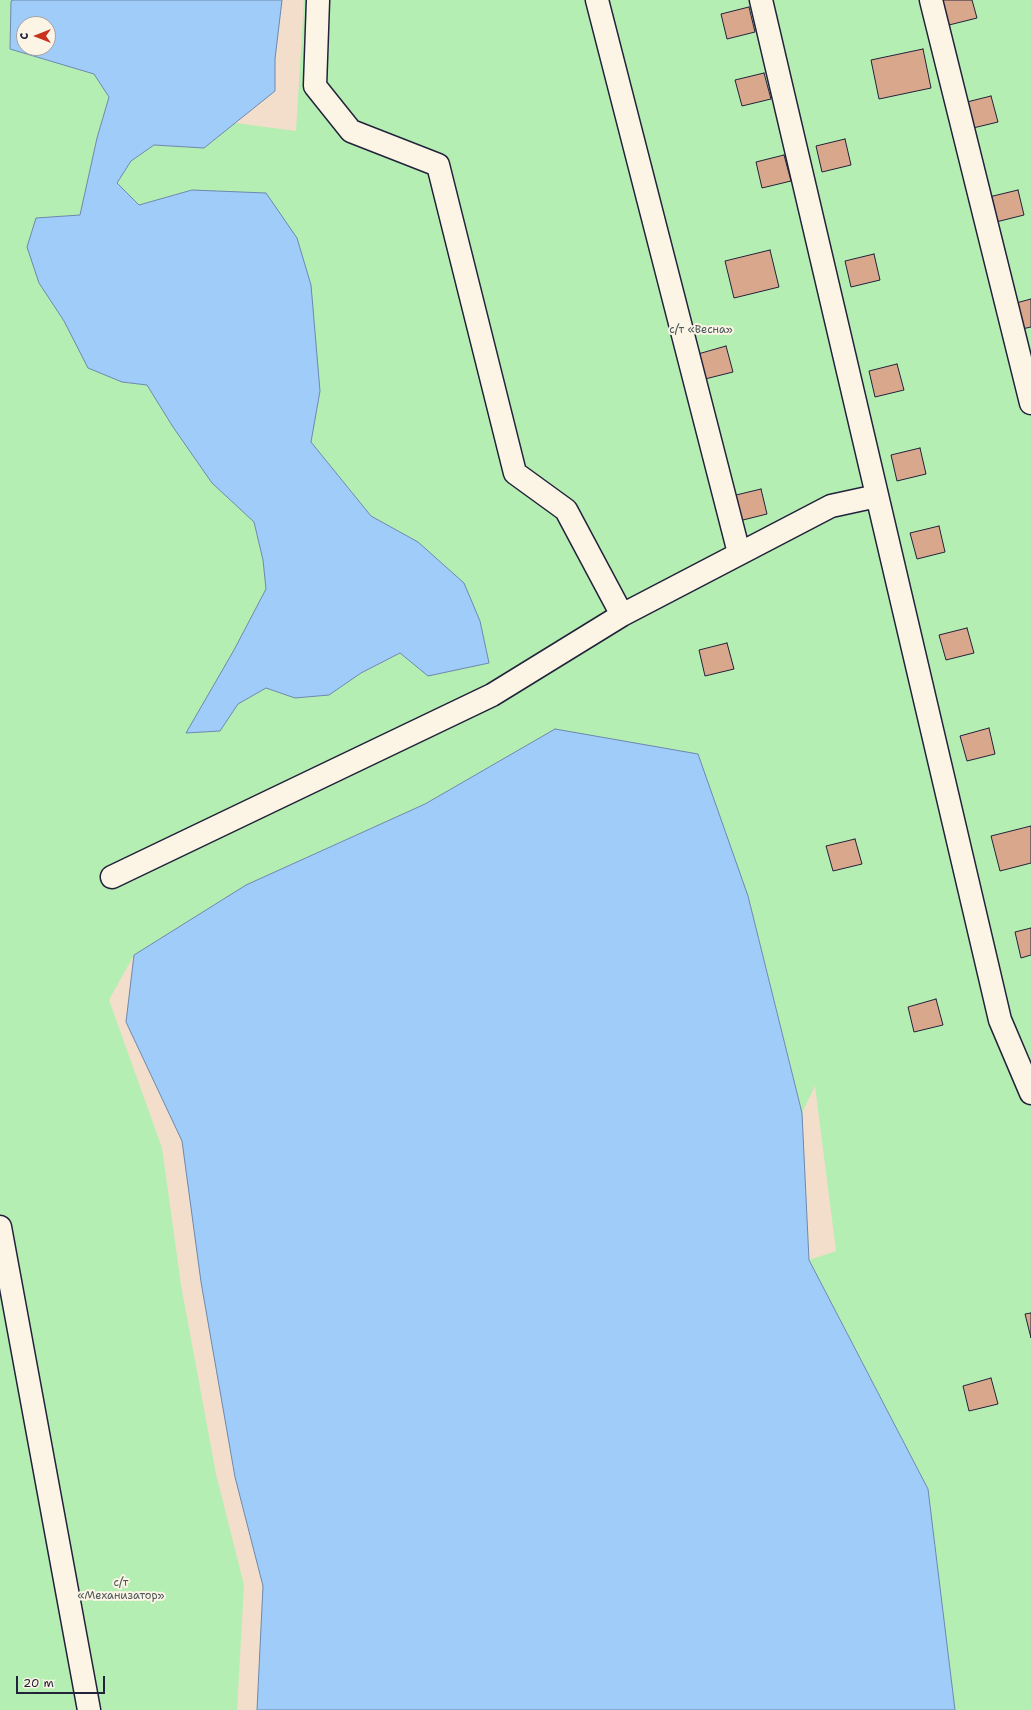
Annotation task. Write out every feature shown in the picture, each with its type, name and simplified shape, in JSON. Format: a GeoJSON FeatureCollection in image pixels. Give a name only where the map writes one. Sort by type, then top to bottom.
{"type":"FeatureCollection","features":[{"type":"Feature","properties":{"kind":"lane"},"geometry":{"type":"LineString","coordinates":[[318,0],[315,86],[351,131],[438,166],[515,473],[566,510],[622,615]]}},
{"type":"Feature","properties":{"kind":"lane"},"geometry":{"type":"LineString","coordinates":[[597,0],[739,554]]}},
{"type":"Feature","properties":{"kind":"lane"},"geometry":{"type":"LineString","coordinates":[[761,0],[1000,1020],[1031,1093]]}},
{"type":"Feature","properties":{"kind":"lane"},"geometry":{"type":"LineString","coordinates":[[931,0],[1031,403]]}},
{"type":"Feature","properties":{"kind":"lane"},"geometry":{"type":"LineString","coordinates":[[112,877],[492,695],[622,615],[831,506],[877,496]]}},
{"type":"Feature","properties":{"kind":"lane"},"geometry":{"type":"LineString","coordinates":[[0,1227],[89,1710]]}},
{"type":"Feature","properties":{"kind":"green space","name":"с/т «Весна»"},"geometry":{"type":"Polygon","coordinates":[[[0,0],[13,0],[11,1],[10,49],[16,51],[16,56],[34,56],[94,74],[109,97],[97,138],[80,216],[39,283],[64,321],[122,382],[147,385],[173,427],[212,483],[254,522],[263,560],[266,589],[234,650],[187,733],[220,731],[238,704],[266,688],[295,698],[329,695],[361,673],[400,653],[428,676],[418,542],[371,516],[311,442],[320,391],[192,190],[139,205],[116,183],[131,161],[154,145],[204,148],[235,123],[296,131],[304,0],[1031,0],[1031,1710],[955,1710],[928,1489],[809,1260],[836,1251],[815,1086],[802,1113],[748,896],[555,729],[425,804],[246,885],[134,955],[109,1000],[162,1148],[181,1285],[216,1474],[244,1585],[237,1710],[0,1710],[0,0]]]}},
{"type":"Feature","properties":{"kind":"water"},"geometry":{"type":"Polygon","coordinates":[[[13,0],[282,0],[275,59],[275,91],[204,148],[154,145],[131,161],[117,183],[139,205],[192,190],[266,193],[297,238],[311,285],[320,391],[311,442],[371,516],[418,542],[464,583],[480,621],[489,663],[428,676],[400,653],[361,673],[329,695],[295,698],[266,688],[238,704],[220,731],[186,733],[234,650],[266,589],[263,560],[254,522],[212,483],[173,427],[147,385],[122,382],[88,368],[64,321],[39,283],[27,247],[36,218],[80,215],[97,138],[109,97],[94,74],[34,56],[56,56],[56,16],[16,16],[16,51],[10,49],[11,1],[13,0]]]}},
{"type":"Feature","properties":{"kind":"water"},"geometry":{"type":"Polygon","coordinates":[[[555,729],[698,754],[748,896],[802,1113],[809,1260],[928,1489],[955,1710],[257,1710],[263,1586],[235,1477],[201,1282],[182,1141],[126,1022],[134,955],[246,885],[425,804],[555,729]]]}},
{"type":"Feature","properties":{"kind":"building"},"geometry":{"type":"Polygon","coordinates":[[[942,0],[972,0],[977,18],[949,25],[942,0]]]}},
{"type":"Feature","properties":{"kind":"building"},"geometry":{"type":"Polygon","coordinates":[[[749,7],[755,32],[727,39],[721,14],[749,7]]]}},
{"type":"Feature","properties":{"kind":"building"},"geometry":{"type":"Polygon","coordinates":[[[923,49],[931,88],[879,99],[871,60],[923,49]]]}},
{"type":"Feature","properties":{"kind":"building"},"geometry":{"type":"Polygon","coordinates":[[[764,73],[771,99],[742,106],[735,80],[764,73]]]}},
{"type":"Feature","properties":{"kind":"building"},"geometry":{"type":"Polygon","coordinates":[[[991,96],[998,122],[969,129],[963,103],[991,96]]]}},
{"type":"Feature","properties":{"kind":"building"},"geometry":{"type":"Polygon","coordinates":[[[845,139],[851,165],[822,172],[816,146],[845,139]]]}},
{"type":"Feature","properties":{"kind":"building"},"geometry":{"type":"Polygon","coordinates":[[[784,155],[791,181],[762,188],[756,162],[784,155]]]}},
{"type":"Feature","properties":{"kind":"building"},"geometry":{"type":"Polygon","coordinates":[[[1018,190],[1024,215],[996,222],[989,197],[1018,190]]]}},
{"type":"Feature","properties":{"kind":"building"},"geometry":{"type":"Polygon","coordinates":[[[770,250],[779,287],[734,298],[725,261],[770,250]]]}},
{"type":"Feature","properties":{"kind":"building"},"geometry":{"type":"Polygon","coordinates":[[[874,254],[880,280],[851,287],[845,261],[874,254]]]}},
{"type":"Feature","properties":{"kind":"building"},"geometry":{"type":"Polygon","coordinates":[[[1031,299],[1031,327],[1022,329],[1016,303],[1031,299]]]}},
{"type":"Feature","properties":{"kind":"building"},"geometry":{"type":"Polygon","coordinates":[[[726,346],[733,372],[705,379],[698,354],[726,346]]]}},
{"type":"Feature","properties":{"kind":"building"},"geometry":{"type":"Polygon","coordinates":[[[897,364],[904,390],[875,397],[869,371],[897,364]]]}},
{"type":"Feature","properties":{"kind":"building"},"geometry":{"type":"Polygon","coordinates":[[[920,448],[926,474],[897,481],[891,455],[920,448]]]}},
{"type":"Feature","properties":{"kind":"building"},"geometry":{"type":"Polygon","coordinates":[[[761,489],[767,514],[739,521],[732,496],[761,489]]]}},
{"type":"Feature","properties":{"kind":"building"},"geometry":{"type":"Polygon","coordinates":[[[939,526],[945,552],[917,559],[910,533],[939,526]]]}},
{"type":"Feature","properties":{"kind":"building"},"geometry":{"type":"Polygon","coordinates":[[[967,628],[974,653],[946,660],[939,635],[967,628]]]}},
{"type":"Feature","properties":{"kind":"building"},"geometry":{"type":"Polygon","coordinates":[[[727,643],[734,669],[705,676],[699,650],[727,643]]]}},
{"type":"Feature","properties":{"kind":"building"},"geometry":{"type":"Polygon","coordinates":[[[989,728],[995,754],[967,761],[960,736],[989,728]]]}},
{"type":"Feature","properties":{"kind":"building"},"geometry":{"type":"Polygon","coordinates":[[[1031,826],[1031,863],[1000,871],[991,836],[1031,826]]]}},
{"type":"Feature","properties":{"kind":"building"},"geometry":{"type":"Polygon","coordinates":[[[855,839],[862,864],[833,871],[826,846],[855,839]]]}},
{"type":"Feature","properties":{"kind":"building"},"geometry":{"type":"Polygon","coordinates":[[[1031,928],[1031,955],[1021,958],[1015,932],[1031,928]]]}},
{"type":"Feature","properties":{"kind":"building"},"geometry":{"type":"Polygon","coordinates":[[[936,999],[943,1025],[914,1032],[908,1007],[936,999]]]}},
{"type":"Feature","properties":{"kind":"building"},"geometry":{"type":"Polygon","coordinates":[[[1031,1313],[1031,1338],[1025,1314],[1031,1313]]]}},
{"type":"Feature","properties":{"kind":"building"},"geometry":{"type":"Polygon","coordinates":[[[991,1378],[998,1404],[969,1411],[963,1386],[991,1378]]]}},
{"type":"Feature","properties":{"kind":"park label","name":"с/т «Механизатор»"},"geometry":{"type":"Point","coordinates":[121,1589]}}]}
